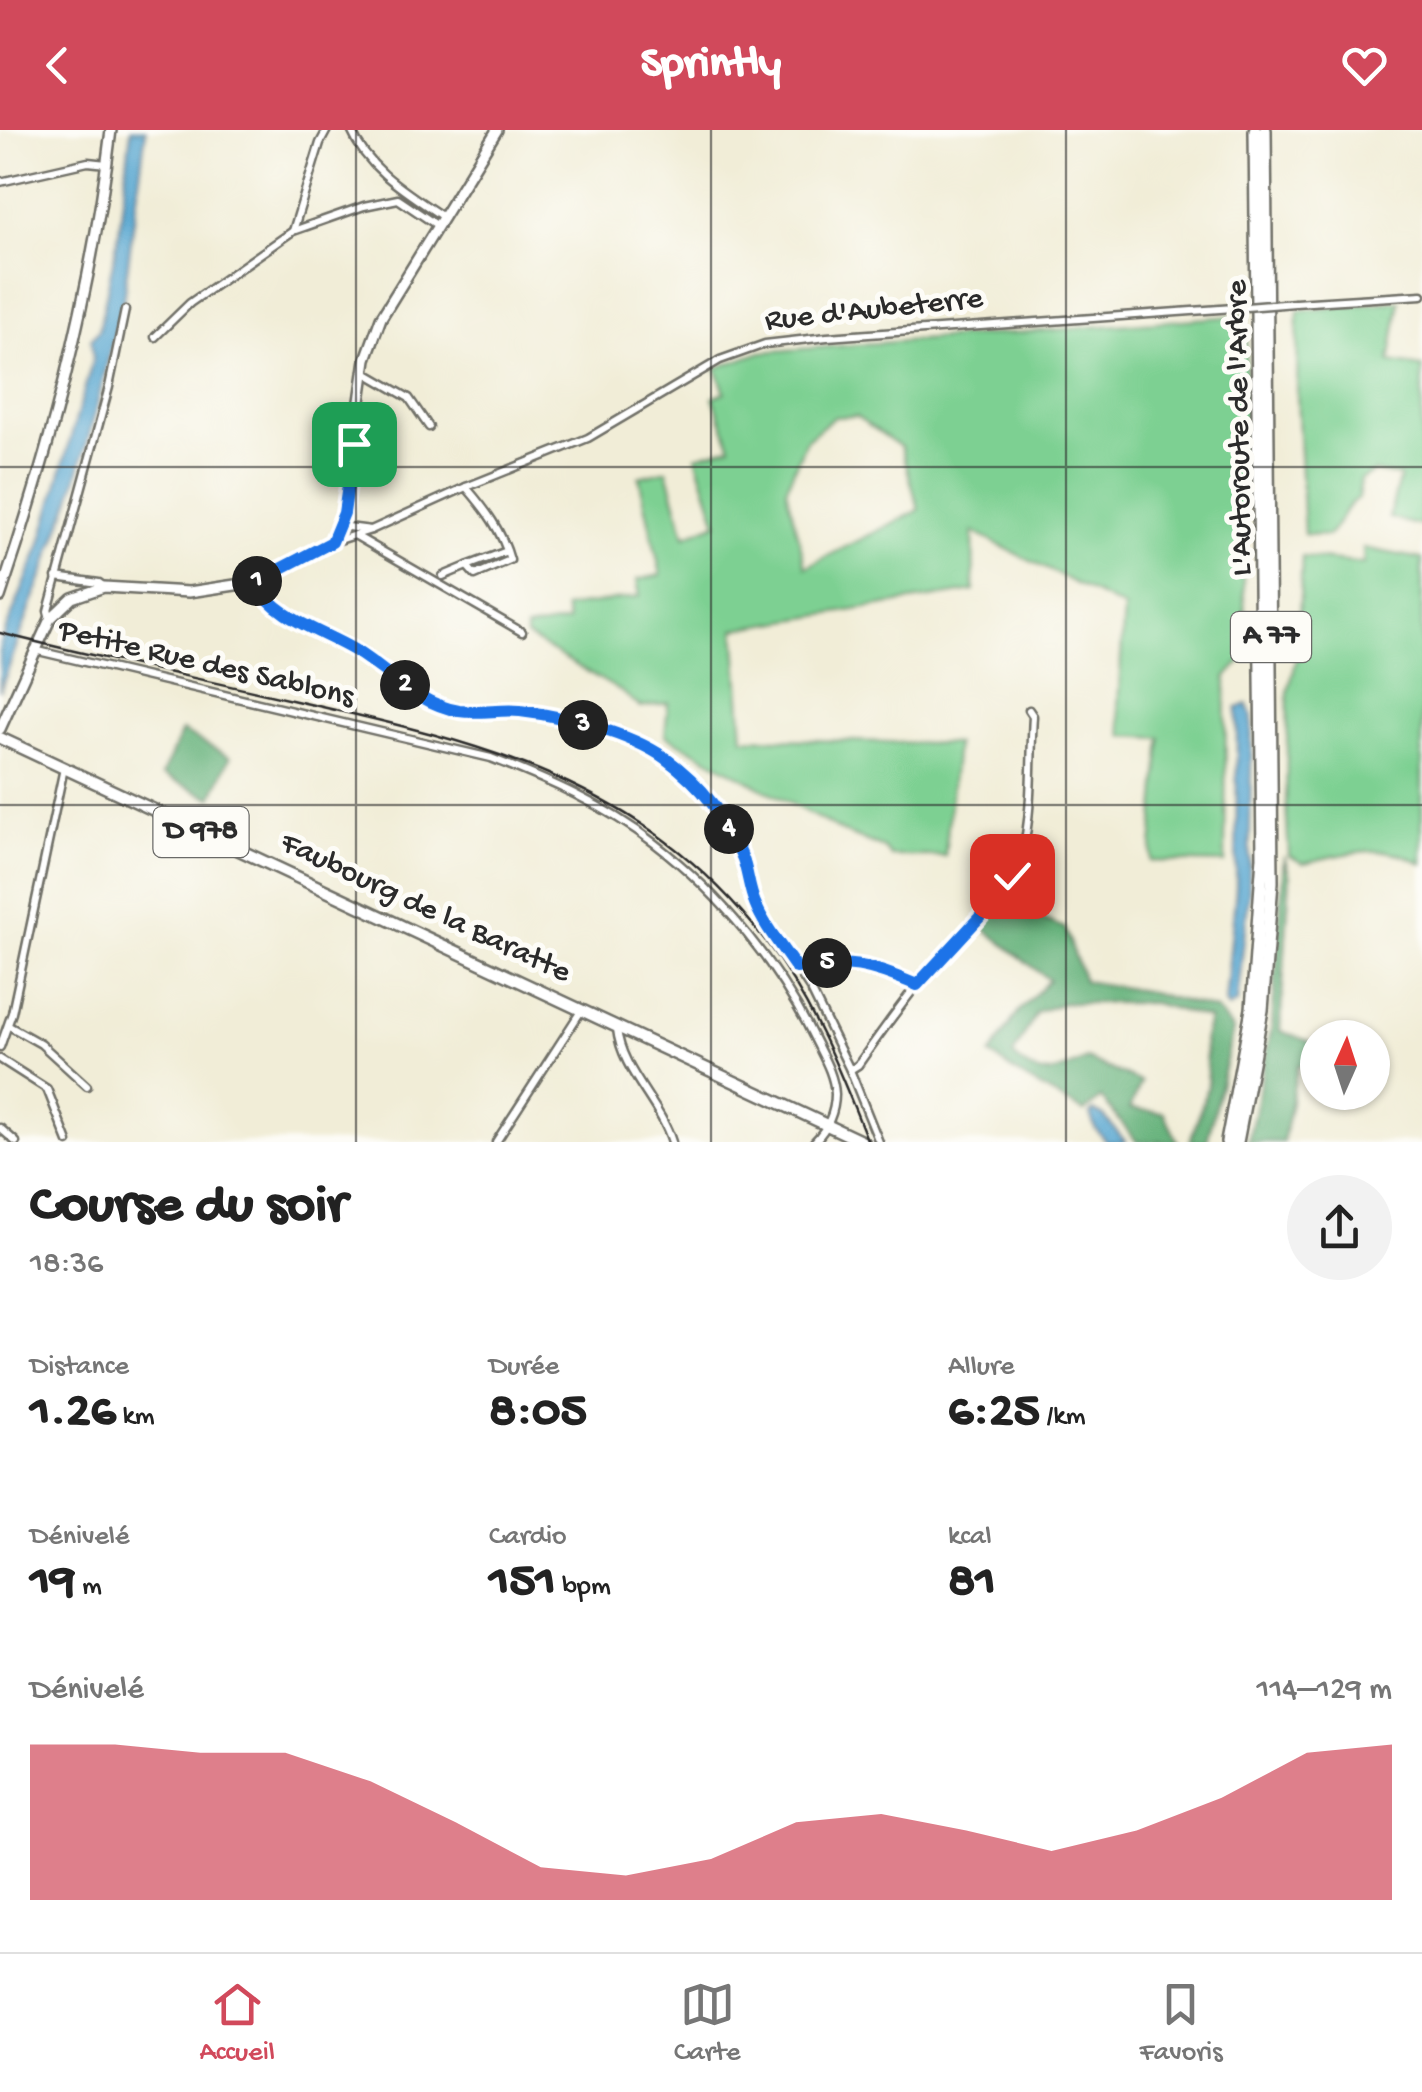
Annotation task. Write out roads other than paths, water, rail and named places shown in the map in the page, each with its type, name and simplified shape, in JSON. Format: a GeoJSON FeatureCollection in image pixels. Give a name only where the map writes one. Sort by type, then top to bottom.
{"type":"FeatureCollection","features":[{"type":"Feature","properties":{"kind":"highway","name":"L'Autoroute de l'Arbre"},"geometry":{"type":"LineString","coordinates":[[1227,1142],[1252,1010],[1263,858],[1255,130]]}},
{"type":"Feature","properties":{"kind":"highway","name":"L'Autoroute de l'Arbre"},"geometry":{"type":"LineString","coordinates":[[1237,1142],[1262,1010],[1272,882],[1264,130]]}},
{"type":"Feature","properties":{"kind":"main road","name":"Faubourg de la Baratte"},"geometry":{"type":"LineString","coordinates":[[0,738],[828,1126]]}},
{"type":"Feature","properties":{"kind":"main road","name":"D 978"},"geometry":{"type":"LineString","coordinates":[[828,1126],[847,1139],[863,1142]]}},
{"type":"Feature","properties":{"kind":"street"},"geometry":{"type":"LineString","coordinates":[[0,596],[38,480],[74,348],[102,206],[111,130]]}},
{"type":"Feature","properties":{"kind":"street"},"geometry":{"type":"LineString","coordinates":[[293,231],[320,143],[328,130]]}},
{"type":"Feature","properties":{"kind":"street"},"geometry":{"type":"LineString","coordinates":[[351,130],[361,151],[377,168],[440,222]]}},
{"type":"Feature","properties":{"kind":"street"},"geometry":{"type":"LineString","coordinates":[[0,729],[50,618],[72,598],[104,586],[190,592],[255,582],[332,542],[340,526],[364,372],[381,318],[496,130]]}},
{"type":"Feature","properties":{"kind":"street"},"geometry":{"type":"LineString","coordinates":[[0,182],[88,162],[107,164]]}},
{"type":"Feature","properties":{"kind":"street"},"geometry":{"type":"LineString","coordinates":[[155,337],[190,303],[293,231],[393,199],[407,202],[440,222]]}},
{"type":"Feature","properties":{"kind":"street","name":"Rue d'Aubeterre"},"geometry":{"type":"LineString","coordinates":[[332,542],[371,530],[588,438],[720,360],[765,344],[1422,296]]}},
{"type":"Feature","properties":{"kind":"street"},"geometry":{"type":"LineString","coordinates":[[50,618],[56,577],[126,310]]}},
{"type":"Feature","properties":{"kind":"street"},"geometry":{"type":"LineString","coordinates":[[364,372],[409,398],[428,427]]}},
{"type":"Feature","properties":{"kind":"street"},"geometry":{"type":"LineString","coordinates":[[443,576],[467,566],[475,575],[510,560],[491,516],[466,487]]}},
{"type":"Feature","properties":{"kind":"street"},"geometry":{"type":"LineString","coordinates":[[340,526],[371,530]]}},
{"type":"Feature","properties":{"kind":"street"},"geometry":{"type":"LineString","coordinates":[[356,536],[522,632]]}},
{"type":"Feature","properties":{"kind":"street"},"geometry":{"type":"LineString","coordinates":[[56,577],[104,586]]}},
{"type":"Feature","properties":{"kind":"street"},"geometry":{"type":"LineString","coordinates":[[255,582],[287,615],[354,650],[418,695],[446,708],[524,712],[618,736],[662,756],[690,778],[712,801],[740,852],[755,904],[812,990],[878,1142]]}},
{"type":"Feature","properties":{"kind":"street","name":"Petite Rue des Sablons"},"geometry":{"type":"LineString","coordinates":[[34,650],[464,751],[540,776],[581,797],[652,842],[705,889],[752,942],[787,990],[830,1071],[835,1096],[828,1126]]}},
{"type":"Feature","properties":{"kind":"street"},"geometry":{"type":"LineString","coordinates":[[850,1070],[858,1065],[917,985],[990,906],[1022,856],[1034,716],[1029,710]]}},
{"type":"Feature","properties":{"kind":"street"},"geometry":{"type":"LineString","coordinates":[[0,1047],[9,1026],[64,768]]}},
{"type":"Feature","properties":{"kind":"street"},"geometry":{"type":"LineString","coordinates":[[796,968],[834,962],[861,964],[917,985]]}},
{"type":"Feature","properties":{"kind":"street"},"geometry":{"type":"LineString","coordinates":[[496,1142],[581,1011]]}},
{"type":"Feature","properties":{"kind":"street"},"geometry":{"type":"LineString","coordinates":[[9,1026],[41,1044],[87,1086]]}},
{"type":"Feature","properties":{"kind":"street"},"geometry":{"type":"LineString","coordinates":[[617,1029],[622,1047],[667,1126],[672,1142]]}},
{"type":"Feature","properties":{"kind":"street"},"geometry":{"type":"LineString","coordinates":[[0,1059],[47,1089],[68,1142]]}},
{"type":"Feature","properties":{"kind":"street"},"geometry":{"type":"LineString","coordinates":[[814,1142],[828,1126]]}},
{"type":"Feature","properties":{"kind":"street"},"geometry":{"type":"LineString","coordinates":[[0,1128],[16,1142]]}},
{"type":"Feature","properties":{"kind":"water"},"geometry":{"type":"Polygon","coordinates":[[[131,130],[146,130],[123,301],[71,498],[0,691],[0,644],[40,546],[93,359],[91,340],[99,330],[119,232],[131,130]]]}},
{"type":"Feature","properties":{"kind":"water"},"geometry":{"type":"Polygon","coordinates":[[[1247,704],[1252,716],[1249,894],[1237,1003],[1228,1008],[1225,1003],[1236,887],[1237,708],[1247,704]]]}},
{"type":"Feature","properties":{"kind":"water"},"geometry":{"type":"Polygon","coordinates":[[[1093,1111],[1103,1115],[1126,1142],[1107,1142],[1095,1128],[1090,1114],[1093,1111]]]}},
{"type":"Feature","properties":{"kind":"railway"},"geometry":{"type":"LineString","coordinates":[[0,633],[430,734],[554,776],[611,805],[666,841],[717,886],[765,940],[811,1012],[868,1142]]}}]}
